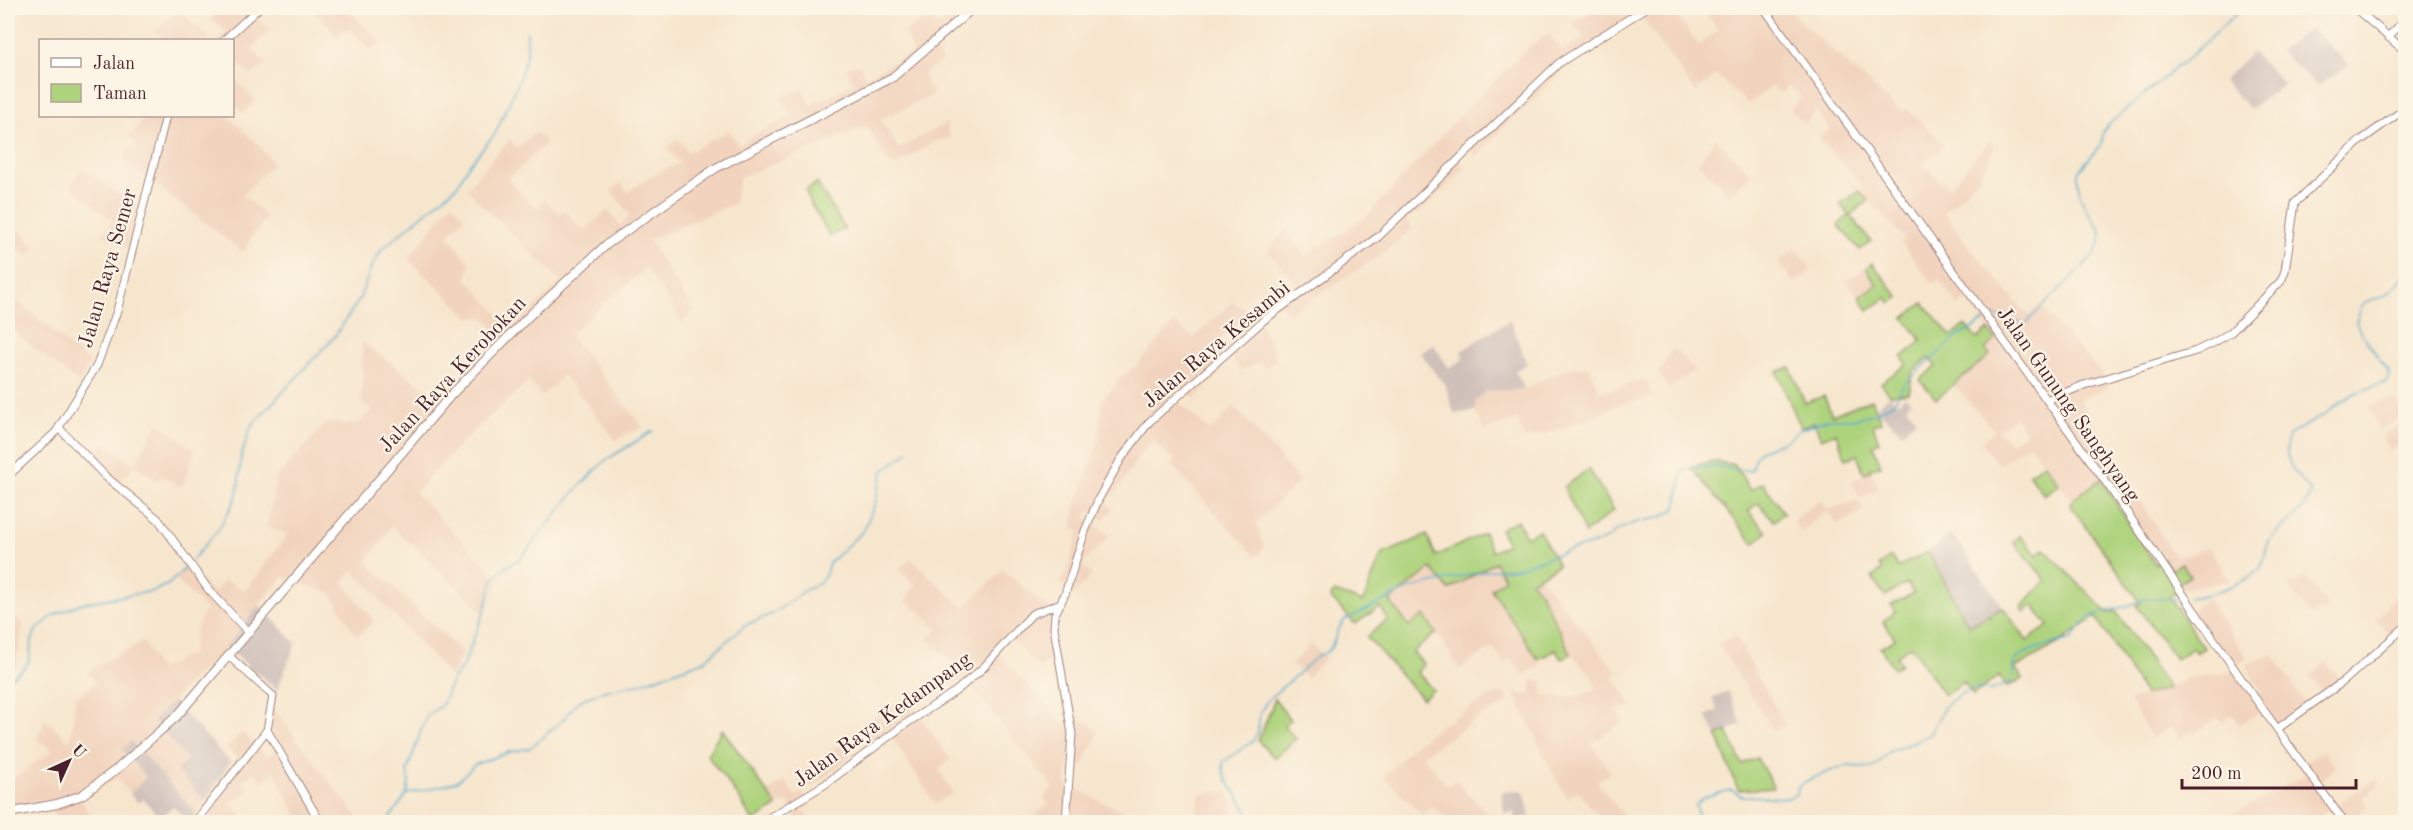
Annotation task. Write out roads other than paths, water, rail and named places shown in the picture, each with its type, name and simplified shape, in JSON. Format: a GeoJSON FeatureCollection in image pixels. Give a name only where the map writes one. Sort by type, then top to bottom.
{"type":"FeatureCollection","features":[{"type":"Feature","properties":{"kind":"main road","name":"Jalan Raya Kerobokan"},"geometry":{"type":"LineString","coordinates":[[8,813],[67,801],[82,795],[102,781],[177,716],[230,657],[452,394],[588,260],[716,168],[893,77],[973,8]]}},
{"type":"Feature","properties":{"kind":"street"},"geometry":{"type":"LineString","coordinates":[[225,39],[259,8]]}},
{"type":"Feature","properties":{"kind":"street","name":"Jalan Raya Kesambi"},"geometry":{"type":"LineString","coordinates":[[1055,614],[1099,498],[1137,435],[1158,413],[1264,320],[1378,237],[1558,63],[1646,8]]}},
{"type":"Feature","properties":{"kind":"street","name":"Jalan Gunung Sanghyang"},"geometry":{"type":"LineString","coordinates":[[1764,8],[2047,400],[2344,822]]}},
{"type":"Feature","properties":{"kind":"street"},"geometry":{"type":"LineString","coordinates":[[2355,8],[2406,52]]}},
{"type":"Feature","properties":{"kind":"street"},"geometry":{"type":"LineString","coordinates":[[2388,37],[2406,19]]}},
{"type":"Feature","properties":{"kind":"street"},"geometry":{"type":"LineString","coordinates":[[2047,400],[2084,385],[2201,349],[2231,332],[2281,281],[2285,271],[2295,203],[2360,141],[2406,108]]}},
{"type":"Feature","properties":{"kind":"street","name":"Jalan Raya Semer"},"geometry":{"type":"LineString","coordinates":[[8,476],[58,428],[89,380],[111,332],[166,117]]}},
{"type":"Feature","properties":{"kind":"street"},"geometry":{"type":"LineString","coordinates":[[58,428],[106,477],[151,512],[208,589],[249,633]]}},
{"type":"Feature","properties":{"kind":"street","name":"Jalan Raya Kedampang"},"geometry":{"type":"LineString","coordinates":[[762,822],[824,785],[904,725],[956,692],[983,668],[1034,612],[1061,603]]}},
{"type":"Feature","properties":{"kind":"street"},"geometry":{"type":"LineString","coordinates":[[1041,610],[1055,614],[1054,628],[1072,734],[1066,822]]}},
{"type":"Feature","properties":{"kind":"street"},"geometry":{"type":"LineString","coordinates":[[2277,729],[2344,681],[2406,626]]}},
{"type":"Feature","properties":{"kind":"street"},"geometry":{"type":"LineString","coordinates":[[195,822],[267,730],[273,696],[230,657]]}},
{"type":"Feature","properties":{"kind":"street"},"geometry":{"type":"LineString","coordinates":[[267,730],[320,822]]}},
{"type":"Feature","properties":{"kind":"waterway"},"geometry":{"type":"LineString","coordinates":[[1989,318],[1994,316],[2025,324],[2093,256],[2100,242],[2101,231],[2087,211],[2081,197],[2078,172],[2102,143],[2103,132],[2109,124],[2175,67],[2183,63],[2242,8]]}},
{"type":"Feature","properties":{"kind":"waterway"},"geometry":{"type":"LineString","coordinates":[[192,560],[218,530],[235,500],[241,457],[251,426],[335,336],[359,300],[371,268],[382,249],[457,186],[468,166],[495,134],[519,80],[527,53],[527,32]]}},
{"type":"Feature","properties":{"kind":"waterway"},"geometry":{"type":"LineString","coordinates":[[2189,598],[2230,587],[2259,570],[2272,537],[2305,504],[2311,491],[2295,472],[2288,459],[2289,435],[2322,416],[2353,394],[2386,382],[2388,370],[2356,322],[2359,312],[2367,302],[2385,296],[2406,273]]}},
{"type":"Feature","properties":{"kind":"waterway"},"geometry":{"type":"LineString","coordinates":[[1254,822],[1226,779],[1223,762],[1253,741],[1258,732],[1260,712],[1268,700],[1319,655],[1329,650],[1338,629],[1345,620],[1411,588],[1485,571],[1517,568],[1594,544],[1609,538],[1617,530],[1637,522],[1662,517],[1676,508],[1683,470],[1714,466],[1751,471],[1760,451],[1787,440],[1799,430],[1829,419],[1854,419],[1873,414],[1894,402],[1903,386],[1957,337],[1985,321]]}},
{"type":"Feature","properties":{"kind":"waterway"},"geometry":{"type":"LineString","coordinates":[[407,794],[409,783],[407,771],[423,725],[428,715],[442,705],[453,679],[463,666],[486,607],[493,580],[504,568],[520,559],[575,491],[606,460],[653,431]]}},
{"type":"Feature","properties":{"kind":"waterway"},"geometry":{"type":"LineString","coordinates":[[387,822],[407,794],[449,784],[459,780],[474,765],[509,752],[530,748],[563,720],[576,703],[585,698],[607,690],[638,684],[704,661],[744,626],[774,613],[807,589],[820,583],[829,563],[864,530],[875,503],[883,471],[909,451]]}},
{"type":"Feature","properties":{"kind":"waterway"},"geometry":{"type":"LineString","coordinates":[[8,679],[18,673],[28,662],[36,630],[54,615],[82,603],[154,591],[169,584],[187,566]]}},
{"type":"Feature","properties":{"kind":"waterway"},"geometry":{"type":"LineString","coordinates":[[1699,822],[1696,805],[1705,797],[1731,790],[1742,796],[1788,798],[1796,794],[1798,787],[1806,781],[1838,768],[1847,766],[1873,768],[1889,752],[1929,735],[1945,706],[1959,695],[1975,688],[1991,690],[2012,682],[2013,665],[2018,658],[2040,647],[2072,639],[2088,618],[2145,599],[2182,599]]}}]}
